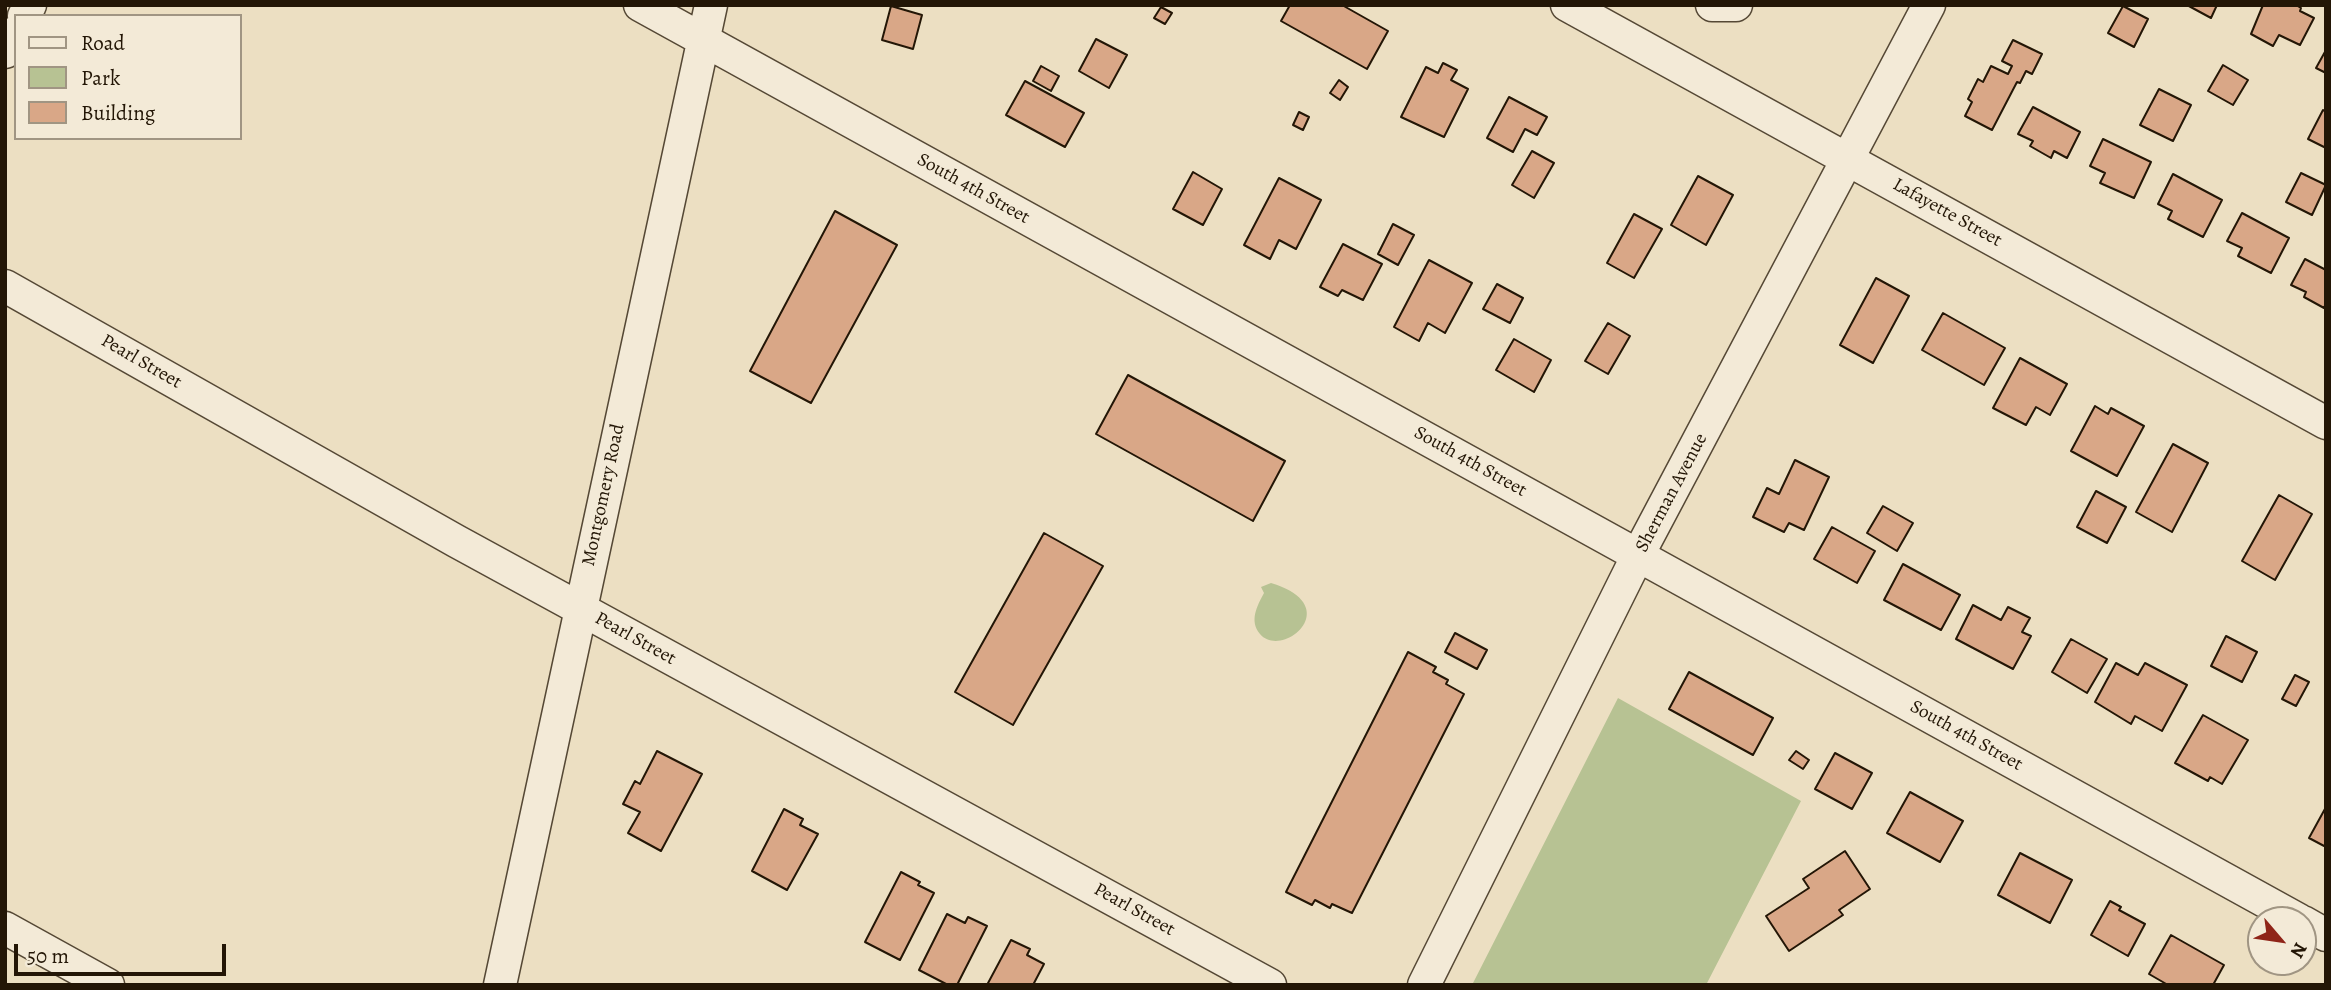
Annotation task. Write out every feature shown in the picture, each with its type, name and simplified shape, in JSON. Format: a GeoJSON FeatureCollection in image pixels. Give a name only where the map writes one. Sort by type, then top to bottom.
{"type":"FeatureCollection","features":[{"type":"Feature","properties":{"kind":"street","name":"South 4th Street"},"geometry":{"type":"LineString","coordinates":[[640,5],[2274,906]]}},
{"type":"Feature","properties":{"kind":"street","name":"Montgomery Road"},"geometry":{"type":"LineString","coordinates":[[500,985],[711,5]]}},
{"type":"Feature","properties":{"kind":"street","name":"Lafayette Street"},"geometry":{"type":"LineString","coordinates":[[1567,5],[2326,423]]}},
{"type":"Feature","properties":{"kind":"street"},"geometry":{"type":"LineString","coordinates":[[1712,5],[1736,5]]}},
{"type":"Feature","properties":{"kind":"street","name":"Sherman Avenue"},"geometry":{"type":"LineString","coordinates":[[1424,985],[1639,555],[1929,5]]}},
{"type":"Feature","properties":{"kind":"street"},"geometry":{"type":"LineString","coordinates":[[5,52],[14,36]]}},
{"type":"Feature","properties":{"kind":"street","name":"Pearl Street"},"geometry":{"type":"LineString","coordinates":[[5,286],[579,609],[1270,985]]}},
{"type":"Feature","properties":{"kind":"street"},"geometry":{"type":"LineString","coordinates":[[5,928],[108,985]]}},
{"type":"Feature","properties":{"kind":"green space"},"geometry":{"type":"Polygon","coordinates":[[[1271,583],[1293,593],[1304,604],[1307,616],[1302,627],[1282,640],[1270,640],[1260,634],[1255,624],[1257,608],[1264,593],[1261,587],[1271,583]]]}},
{"type":"Feature","properties":{"kind":"green space"},"geometry":{"type":"Polygon","coordinates":[[[1618,698],[1801,801],[1706,985],[1472,985],[1618,698]]]}},
{"type":"Feature","properties":{"kind":"building"},"geometry":{"type":"Polygon","coordinates":[[[1290,5],[1342,5],[1388,31],[1367,69],[1281,21],[1290,5]]]}},
{"type":"Feature","properties":{"kind":"building"},"geometry":{"type":"Polygon","coordinates":[[[2187,5],[2217,5],[2211,18],[2187,5]]]}},
{"type":"Feature","properties":{"kind":"building"},"geometry":{"type":"Polygon","coordinates":[[[2263,5],[2296,5],[2301,8],[2300,11],[2314,18],[2300,45],[2279,35],[2273,46],[2251,34],[2263,5]]]}},
{"type":"Feature","properties":{"kind":"building"},"geometry":{"type":"Polygon","coordinates":[[[891,6],[922,15],[913,49],[882,40],[891,6]]]}},
{"type":"Feature","properties":{"kind":"building"},"geometry":{"type":"Polygon","coordinates":[[[2123,6],[2148,19],[2134,47],[2108,33],[2123,6]]]}},
{"type":"Feature","properties":{"kind":"building"},"geometry":{"type":"Polygon","coordinates":[[[1161,7],[1172,13],[1165,24],[1154,18],[1161,7]]]}},
{"type":"Feature","properties":{"kind":"building"},"geometry":{"type":"Polygon","coordinates":[[[1096,39],[1127,55],[1109,88],[1079,71],[1096,39]]]}},
{"type":"Feature","properties":{"kind":"building"},"geometry":{"type":"Polygon","coordinates":[[[2013,40],[2042,54],[2032,74],[2026,71],[2020,83],[2017,82],[1992,130],[1965,116],[1972,102],[1968,99],[1978,79],[1983,82],[1991,66],[2008,74],[2012,66],[2002,61],[2013,40]]]}},
{"type":"Feature","properties":{"kind":"building"},"geometry":{"type":"Polygon","coordinates":[[[2326,50],[2326,73],[2316,68],[2326,50]]]}},
{"type":"Feature","properties":{"kind":"building"},"geometry":{"type":"Polygon","coordinates":[[[1443,63],[1457,70],[1451,80],[1468,89],[1444,137],[1401,117],[1426,67],[1438,73],[1443,63]]]}},
{"type":"Feature","properties":{"kind":"building"},"geometry":{"type":"Polygon","coordinates":[[[2223,65],[2248,80],[2233,105],[2208,91],[2223,65]]]}},
{"type":"Feature","properties":{"kind":"building"},"geometry":{"type":"Polygon","coordinates":[[[1041,66],[1059,76],[1051,91],[1033,81],[1041,66]]]}},
{"type":"Feature","properties":{"kind":"building"},"geometry":{"type":"Polygon","coordinates":[[[1339,80],[1348,87],[1340,100],[1330,93],[1339,80]]]}},
{"type":"Feature","properties":{"kind":"building"},"geometry":{"type":"Polygon","coordinates":[[[1025,81],[1084,113],[1065,147],[1006,115],[1025,81]]]}},
{"type":"Feature","properties":{"kind":"building"},"geometry":{"type":"Polygon","coordinates":[[[2159,89],[2191,105],[2173,141],[2140,125],[2159,89]]]}},
{"type":"Feature","properties":{"kind":"building"},"geometry":{"type":"Polygon","coordinates":[[[1509,97],[1547,117],[1537,135],[1525,129],[1513,152],[1487,138],[1509,97]]]}},
{"type":"Feature","properties":{"kind":"building"},"geometry":{"type":"Polygon","coordinates":[[[2033,107],[2080,132],[2067,158],[2054,151],[2051,158],[2030,146],[2033,141],[2018,134],[2033,107]]]}},
{"type":"Feature","properties":{"kind":"building"},"geometry":{"type":"Polygon","coordinates":[[[2323,110],[2326,112],[2326,148],[2308,139],[2323,110]]]}},
{"type":"Feature","properties":{"kind":"building"},"geometry":{"type":"Polygon","coordinates":[[[1299,112],[1309,117],[1303,130],[1293,125],[1299,112]]]}},
{"type":"Feature","properties":{"kind":"building"},"geometry":{"type":"Polygon","coordinates":[[[2103,139],[2151,162],[2134,198],[2100,183],[2105,173],[2090,166],[2103,139]]]}},
{"type":"Feature","properties":{"kind":"building"},"geometry":{"type":"Polygon","coordinates":[[[1532,151],[1554,163],[1534,198],[1512,185],[1532,151]]]}},
{"type":"Feature","properties":{"kind":"building"},"geometry":{"type":"Polygon","coordinates":[[[1193,172],[1222,189],[1203,225],[1173,209],[1193,172]]]}},
{"type":"Feature","properties":{"kind":"building"},"geometry":{"type":"Polygon","coordinates":[[[2301,173],[2326,185],[2312,215],[2286,202],[2301,173]]]}},
{"type":"Feature","properties":{"kind":"building"},"geometry":{"type":"Polygon","coordinates":[[[2173,174],[2222,200],[2203,237],[2168,219],[2172,211],[2158,204],[2173,174]]]}},
{"type":"Feature","properties":{"kind":"building"},"geometry":{"type":"Polygon","coordinates":[[[1698,176],[1733,195],[1706,245],[1671,225],[1698,176]]]}},
{"type":"Feature","properties":{"kind":"building"},"geometry":{"type":"Polygon","coordinates":[[[1279,178],[1321,200],[1296,249],[1279,240],[1270,259],[1244,245],[1279,178]]]}},
{"type":"Feature","properties":{"kind":"building"},"geometry":{"type":"Polygon","coordinates":[[[835,211],[897,245],[811,403],[750,371],[835,211]]]}},
{"type":"Feature","properties":{"kind":"building"},"geometry":{"type":"Polygon","coordinates":[[[2242,213],[2289,238],[2271,273],[2238,256],[2242,248],[2227,241],[2242,213]]]}},
{"type":"Feature","properties":{"kind":"building"},"geometry":{"type":"Polygon","coordinates":[[[1634,214],[1662,229],[1634,278],[1607,263],[1634,214]]]}},
{"type":"Feature","properties":{"kind":"building"},"geometry":{"type":"Polygon","coordinates":[[[1393,224],[1414,235],[1398,265],[1378,254],[1393,224]]]}},
{"type":"Feature","properties":{"kind":"building"},"geometry":{"type":"Polygon","coordinates":[[[1343,244],[1382,264],[1363,300],[1342,290],[1338,296],[1320,287],[1343,244]]]}},
{"type":"Feature","properties":{"kind":"building"},"geometry":{"type":"Polygon","coordinates":[[[2305,259],[2326,270],[2324,308],[2304,297],[2306,292],[2291,285],[2305,259]]]}},
{"type":"Feature","properties":{"kind":"building"},"geometry":{"type":"Polygon","coordinates":[[[1429,260],[1472,283],[1445,333],[1428,323],[1419,341],[1394,327],[1429,260]]]}},
{"type":"Feature","properties":{"kind":"building"},"geometry":{"type":"Polygon","coordinates":[[[1876,278],[1909,296],[1873,363],[1840,345],[1876,278]]]}},
{"type":"Feature","properties":{"kind":"building"},"geometry":{"type":"Polygon","coordinates":[[[1497,284],[1523,298],[1510,323],[1483,309],[1497,284]]]}},
{"type":"Feature","properties":{"kind":"building"},"geometry":{"type":"Polygon","coordinates":[[[1943,313],[2005,348],[1984,385],[1922,350],[1943,313]]]}},
{"type":"Feature","properties":{"kind":"building"},"geometry":{"type":"Polygon","coordinates":[[[1608,323],[1630,336],[1608,374],[1585,361],[1608,323]]]}},
{"type":"Feature","properties":{"kind":"building"},"geometry":{"type":"Polygon","coordinates":[[[1514,339],[1551,360],[1534,392],[1496,370],[1514,339]]]}},
{"type":"Feature","properties":{"kind":"building"},"geometry":{"type":"Polygon","coordinates":[[[2020,358],[2067,384],[2050,415],[2036,407],[2026,425],[1993,408],[2020,358]]]}},
{"type":"Feature","properties":{"kind":"building"},"geometry":{"type":"Polygon","coordinates":[[[1128,375],[1285,461],[1253,521],[1096,434],[1128,375]]]}},
{"type":"Feature","properties":{"kind":"building"},"geometry":{"type":"Polygon","coordinates":[[[2095,406],[2108,414],[2111,408],[2144,426],[2117,476],[2071,451],[2095,406]]]}},
{"type":"Feature","properties":{"kind":"building"},"geometry":{"type":"Polygon","coordinates":[[[2173,444],[2208,463],[2172,532],[2136,512],[2173,444]]]}},
{"type":"Feature","properties":{"kind":"building"},"geometry":{"type":"Polygon","coordinates":[[[1795,460],[1829,477],[1804,530],[1789,523],[1784,532],[1753,517],[1767,488],[1779,494],[1795,460]]]}},
{"type":"Feature","properties":{"kind":"building"},"geometry":{"type":"Polygon","coordinates":[[[2096,491],[2126,507],[2107,543],[2077,527],[2096,491]]]}},
{"type":"Feature","properties":{"kind":"building"},"geometry":{"type":"Polygon","coordinates":[[[2279,495],[2312,514],[2275,580],[2242,561],[2279,495]]]}},
{"type":"Feature","properties":{"kind":"building"},"geometry":{"type":"Polygon","coordinates":[[[1883,506],[1913,523],[1897,551],[1867,533],[1883,506]]]}},
{"type":"Feature","properties":{"kind":"building"},"geometry":{"type":"Polygon","coordinates":[[[1832,527],[1875,551],[1857,583],[1814,559],[1832,527]]]}},
{"type":"Feature","properties":{"kind":"building"},"geometry":{"type":"Polygon","coordinates":[[[1044,533],[1103,566],[1013,725],[955,692],[1044,533]]]}},
{"type":"Feature","properties":{"kind":"building"},"geometry":{"type":"Polygon","coordinates":[[[1903,564],[1960,595],[1941,630],[1884,600],[1903,564]]]}},
{"type":"Feature","properties":{"kind":"building"},"geometry":{"type":"Polygon","coordinates":[[[1973,605],[2001,620],[2008,607],[2030,618],[2022,632],[2031,636],[2013,669],[1956,639],[1973,605]]]}},
{"type":"Feature","properties":{"kind":"building"},"geometry":{"type":"Polygon","coordinates":[[[1455,633],[1487,650],[1477,669],[1445,652],[1455,633]]]}},
{"type":"Feature","properties":{"kind":"building"},"geometry":{"type":"Polygon","coordinates":[[[2226,636],[2257,652],[2242,682],[2211,666],[2226,636]]]}},
{"type":"Feature","properties":{"kind":"building"},"geometry":{"type":"Polygon","coordinates":[[[2071,639],[2107,659],[2087,693],[2052,672],[2071,639]]]}},
{"type":"Feature","properties":{"kind":"building"},"geometry":{"type":"Polygon","coordinates":[[[1408,652],[1436,667],[1433,672],[1448,680],[1446,684],[1464,694],[1352,913],[1332,904],[1330,908],[1315,900],[1312,905],[1286,892],[1408,652]]]}},
{"type":"Feature","properties":{"kind":"building"},"geometry":{"type":"Polygon","coordinates":[[[2116,663],[2138,675],[2145,663],[2187,685],[2162,731],[2135,716],[2131,724],[2095,702],[2116,663]]]}},
{"type":"Feature","properties":{"kind":"building"},"geometry":{"type":"Polygon","coordinates":[[[1689,672],[1773,718],[1753,755],[1669,709],[1689,672]]]}},
{"type":"Feature","properties":{"kind":"building"},"geometry":{"type":"Polygon","coordinates":[[[2295,675],[2309,682],[2296,706],[2282,699],[2295,675]]]}},
{"type":"Feature","properties":{"kind":"building"},"geometry":{"type":"Polygon","coordinates":[[[2203,715],[2248,740],[2222,784],[2210,777],[2208,781],[2175,763],[2203,715]]]}},
{"type":"Feature","properties":{"kind":"building"},"geometry":{"type":"Polygon","coordinates":[[[657,751],[702,774],[661,851],[628,833],[640,812],[623,804],[635,781],[640,784],[657,751]]]}},
{"type":"Feature","properties":{"kind":"building"},"geometry":{"type":"Polygon","coordinates":[[[1796,751],[1809,760],[1803,769],[1789,760],[1796,751]]]}},
{"type":"Feature","properties":{"kind":"building"},"geometry":{"type":"Polygon","coordinates":[[[1835,753],[1872,773],[1852,809],[1815,789],[1835,753]]]}},
{"type":"Feature","properties":{"kind":"building"},"geometry":{"type":"Polygon","coordinates":[[[1910,792],[1963,821],[1940,862],[1887,833],[1910,792]]]}},
{"type":"Feature","properties":{"kind":"building"},"geometry":{"type":"Polygon","coordinates":[[[2326,807],[2326,847],[2309,838],[2326,807]]]}},
{"type":"Feature","properties":{"kind":"building"},"geometry":{"type":"Polygon","coordinates":[[[784,809],[803,819],[800,825],[818,834],[787,890],[752,871],[784,809]]]}},
{"type":"Feature","properties":{"kind":"building"},"geometry":{"type":"Polygon","coordinates":[[[1845,851],[1870,889],[1839,910],[1843,915],[1789,951],[1766,916],[1809,888],[1803,879],[1845,851]]]}},
{"type":"Feature","properties":{"kind":"building"},"geometry":{"type":"Polygon","coordinates":[[[2020,853],[2072,880],[2050,923],[1998,895],[2020,853]]]}},
{"type":"Feature","properties":{"kind":"building"},"geometry":{"type":"Polygon","coordinates":[[[901,872],[934,893],[900,960],[865,942],[901,872]]]}},
{"type":"Feature","properties":{"kind":"building"},"geometry":{"type":"Polygon","coordinates":[[[2110,901],[2121,907],[2119,910],[2145,924],[2128,956],[2091,935],[2110,901]]]}},
{"type":"Feature","properties":{"kind":"building"},"geometry":{"type":"Polygon","coordinates":[[[947,914],[965,923],[968,917],[987,926],[957,985],[948,985],[919,970],[947,914]]]}},
{"type":"Feature","properties":{"kind":"building"},"geometry":{"type":"Polygon","coordinates":[[[2171,935],[2224,965],[2213,985],[2168,985],[2149,974],[2171,935]]]}},
{"type":"Feature","properties":{"kind":"building"},"geometry":{"type":"Polygon","coordinates":[[[1011,940],[1030,949],[1027,955],[1044,964],[1033,985],[987,985],[1011,940]]]}}]}
